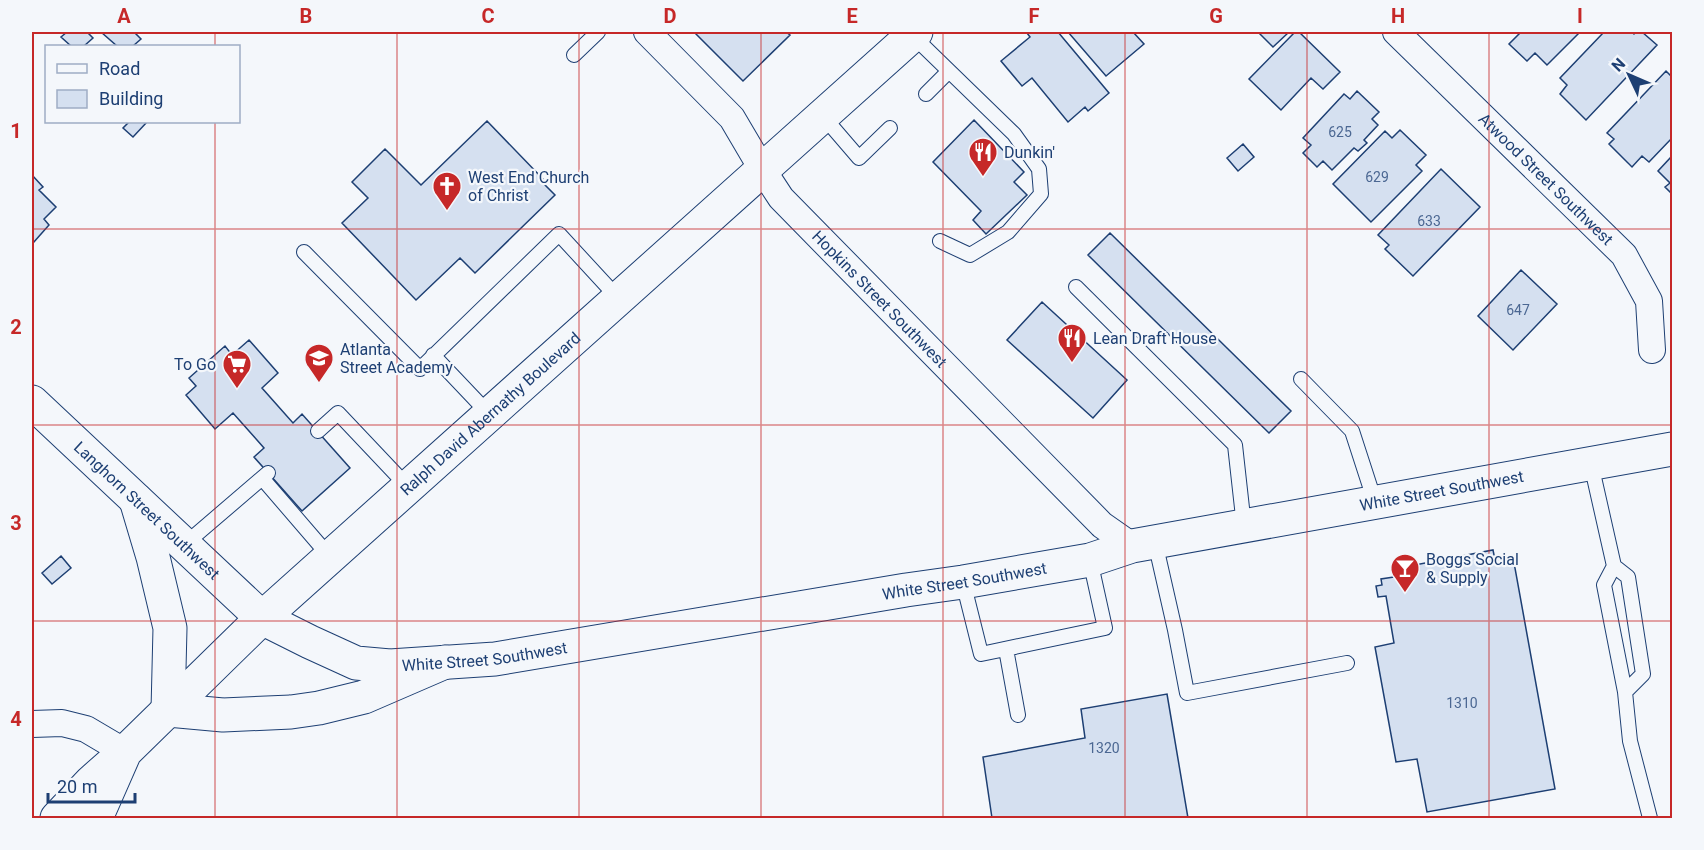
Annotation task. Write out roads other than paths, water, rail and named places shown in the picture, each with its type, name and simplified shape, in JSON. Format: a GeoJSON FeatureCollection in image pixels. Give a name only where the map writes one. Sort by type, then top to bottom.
{"type":"FeatureCollection","features":[{"type":"Feature","properties":{"kind":"main road","name":"Ralph David Abernathy Boulevard"},"geometry":{"type":"LineString","coordinates":[[96,819],[125,752],[262,618],[914,33]]}},
{"type":"Feature","properties":{"kind":"main road","name":"Langhorn Street Southwest"},"geometry":{"type":"LineString","coordinates":[[32,402],[262,618]]}},
{"type":"Feature","properties":{"kind":"main road","name":"White Street Southwest"},"geometry":{"type":"LineString","coordinates":[[262,618],[356,663],[390,666],[495,659],[1090,560],[1143,544],[1672,449]]}},
{"type":"Feature","properties":{"kind":"main road"},"geometry":{"type":"LineString","coordinates":[[136,500],[170,628],[168,710],[223,715],[291,712],[319,708],[364,697],[445,662]]}},
{"type":"Feature","properties":{"kind":"main road"},"geometry":{"type":"LineString","coordinates":[[57,819],[91,782],[125,752]]}},
{"type":"Feature","properties":{"kind":"street","name":"Hopkins Street Southwest"},"geometry":{"type":"LineString","coordinates":[[647,32],[732,118],[781,198],[1102,525],[1143,544]]}},
{"type":"Feature","properties":{"kind":"street","name":"Atwood Street Southwest"},"geometry":{"type":"LineString","coordinates":[[1396,32],[1624,255],[1649,302],[1652,350]]}},
{"type":"Feature","properties":{"kind":"street"},"geometry":{"type":"LineString","coordinates":[[32,724],[62,723],[86,729],[125,752]]}},
{"type":"Feature","properties":{"kind":"lane"},"geometry":{"type":"LineString","coordinates":[[574,55],[598,32]]}},
{"type":"Feature","properties":{"kind":"lane"},"geometry":{"type":"LineString","coordinates":[[914,33],[949,71],[1014,134],[1039,169],[1041,194],[1008,232],[970,255],[940,241]]}},
{"type":"Feature","properties":{"kind":"lane"},"geometry":{"type":"LineString","coordinates":[[926,94],[949,71]]}},
{"type":"Feature","properties":{"kind":"lane"},"geometry":{"type":"LineString","coordinates":[[822,115],[859,158],[890,128]]}},
{"type":"Feature","properties":{"kind":"lane"},"geometry":{"type":"LineString","coordinates":[[304,252],[420,369],[559,234],[618,298]]}},
{"type":"Feature","properties":{"kind":"lane"},"geometry":{"type":"LineString","coordinates":[[1076,287],[1235,445],[1244,526]]}},
{"type":"Feature","properties":{"kind":"lane"},"geometry":{"type":"LineString","coordinates":[[433,356],[489,414]]}},
{"type":"Feature","properties":{"kind":"lane"},"geometry":{"type":"LineString","coordinates":[[1301,379],[1352,431],[1375,502]]}},
{"type":"Feature","properties":{"kind":"lane"},"geometry":{"type":"LineString","coordinates":[[318,431],[338,413],[408,487]]}},
{"type":"Feature","properties":{"kind":"lane"},"geometry":{"type":"LineString","coordinates":[[1591,464],[1614,566],[1628,577],[1643,674],[1625,692]]}},
{"type":"Feature","properties":{"kind":"lane"},"geometry":{"type":"LineString","coordinates":[[184,545],[265,476],[330,557]]}},
{"type":"Feature","properties":{"kind":"lane"},"geometry":{"type":"LineString","coordinates":[[1143,544],[1175,630],[1187,693],[1347,663]]}},
{"type":"Feature","properties":{"kind":"lane"},"geometry":{"type":"LineString","coordinates":[[963,582],[981,654],[1105,628],[1090,560]]}},
{"type":"Feature","properties":{"kind":"lane"},"geometry":{"type":"LineString","coordinates":[[1614,566],[1604,585],[1625,692],[1630,741],[1650,819]]}},
{"type":"Feature","properties":{"kind":"lane"},"geometry":{"type":"LineString","coordinates":[[1006,649],[1018,715]]}},
{"type":"Feature","properties":{"kind":"place","name":"Dunkin'"},"geometry":{"type":"Point","coordinates":[983,178]}},
{"type":"Feature","properties":{"kind":"place","name":"West End Church of Christ"},"geometry":{"type":"Point","coordinates":[447,212]}},
{"type":"Feature","properties":{"kind":"place","name":"Lean Draft House"},"geometry":{"type":"Point","coordinates":[1072,364]}},
{"type":"Feature","properties":{"kind":"place","name":"Atlanta Street Academy"},"geometry":{"type":"Point","coordinates":[319,384]}},
{"type":"Feature","properties":{"kind":"place","name":"To Go"},"geometry":{"type":"Point","coordinates":[237,390]}},
{"type":"Feature","properties":{"kind":"place","name":"Boggs Social & Supply"},"geometry":{"type":"Point","coordinates":[1405,594]}}]}
